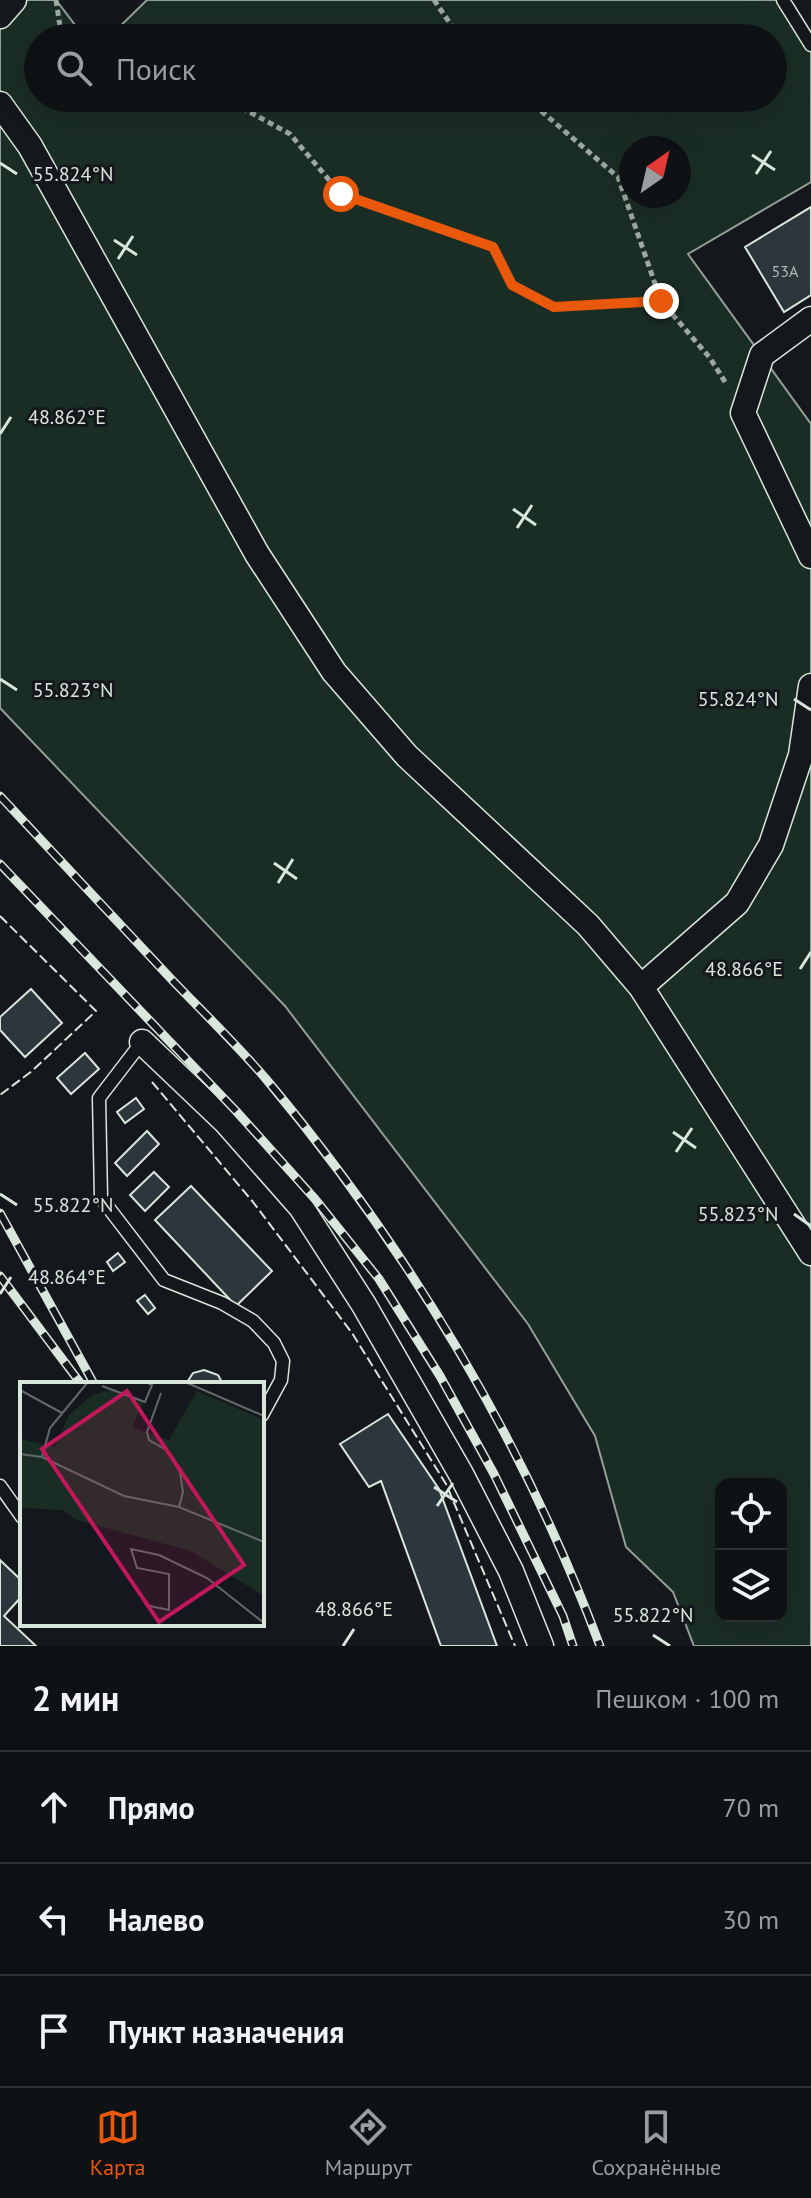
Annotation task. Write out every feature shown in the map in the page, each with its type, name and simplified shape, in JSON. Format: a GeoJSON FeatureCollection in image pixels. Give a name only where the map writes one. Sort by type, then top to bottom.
{"type":"FeatureCollection","features":[{"type":"Feature","properties":{"kind":"street"},"geometry":{"type":"LineString","coordinates":[[0,16],[14,0]]}},
{"type":"Feature","properties":{"kind":"street"},"geometry":{"type":"LineString","coordinates":[[0,104],[30,146],[257,554],[334,672],[407,756],[588,925],[641,987],[811,1253]]}},
{"type":"Feature","properties":{"kind":"street"},"geometry":{"type":"LineString","coordinates":[[811,319],[762,355],[743,413],[811,556]]}},
{"type":"Feature","properties":{"kind":"street"},"geometry":{"type":"LineString","coordinates":[[641,987],[737,903],[771,845],[801,755],[811,686]]}},
{"type":"Feature","properties":{"kind":"street"},"geometry":{"type":"LineString","coordinates":[[142,1042],[226,1122],[301,1207],[364,1305],[461,1474],[511,1571],[541,1646]]}},
{"type":"Feature","properties":{"kind":"lane"},"geometry":{"type":"LineString","coordinates":[[783,0],[811,45]]}},
{"type":"Feature","properties":{"kind":"lane"},"geometry":{"type":"LineString","coordinates":[[142,1042],[99,1098],[101,1198],[164,1280],[222,1303],[253,1321],[274,1343],[283,1361],[281,1380],[264,1411]]}},
{"type":"Feature","properties":{"kind":"lane"},"geometry":{"type":"LineString","coordinates":[[0,1486],[20,1514]]}},
{"type":"Feature","properties":{"kind":"path"},"geometry":{"type":"LineString","coordinates":[[56,0],[60,24]]}},
{"type":"Feature","properties":{"kind":"path"},"geometry":{"type":"LineString","coordinates":[[434,0],[450,24]]}},
{"type":"Feature","properties":{"kind":"path"},"geometry":{"type":"LineString","coordinates":[[250,112],[290,134],[341,194],[493,247],[512,285],[554,307],[661,301]]}},
{"type":"Feature","properties":{"kind":"path"},"geometry":{"type":"LineString","coordinates":[[542,112],[618,177],[661,301],[710,358],[743,413]]}},
{"type":"Feature","properties":{"kind":"green space"},"geometry":{"type":"Polygon","coordinates":[[[0,0],[56,0],[74,24],[24,24],[24,112],[787,112],[787,24],[122,24],[147,0],[786,0],[811,37],[811,182],[688,254],[811,424],[811,1646],[694,1646],[673,1592],[626,1547],[595,1436],[528,1324],[285,1006],[0,708],[0,0]]]}},
{"type":"Feature","properties":{"kind":"building"},"geometry":{"type":"Polygon","coordinates":[[[811,207],[811,295],[784,312],[745,247],[811,207]]]}},
{"type":"Feature","properties":{"kind":"building"},"geometry":{"type":"Polygon","coordinates":[[[31,989],[62,1023],[25,1057],[0,1030],[0,1017],[31,989]]]}},
{"type":"Feature","properties":{"kind":"building"},"geometry":{"type":"Polygon","coordinates":[[[85,1053],[99,1069],[71,1094],[57,1078],[85,1053]]]}},
{"type":"Feature","properties":{"kind":"building"},"geometry":{"type":"Polygon","coordinates":[[[136,1098],[144,1109],[125,1123],[117,1112],[136,1098]]]}},
{"type":"Feature","properties":{"kind":"building"},"geometry":{"type":"Polygon","coordinates":[[[147,1131],[159,1144],[127,1176],[115,1163],[147,1131]]]}},
{"type":"Feature","properties":{"kind":"building"},"geometry":{"type":"Polygon","coordinates":[[[154,1172],[169,1187],[145,1211],[130,1195],[154,1172]]]}},
{"type":"Feature","properties":{"kind":"building"},"geometry":{"type":"Polygon","coordinates":[[[191,1186],[272,1271],[236,1306],[155,1220],[191,1186]]]}},
{"type":"Feature","properties":{"kind":"building"},"geometry":{"type":"Polygon","coordinates":[[[118,1253],[125,1262],[113,1271],[107,1262],[118,1253]]]}},
{"type":"Feature","properties":{"kind":"building"},"geometry":{"type":"Polygon","coordinates":[[[145,1295],[155,1308],[148,1314],[137,1301],[145,1295]]]}},
{"type":"Feature","properties":{"kind":"building"},"geometry":{"type":"Polygon","coordinates":[[[204,1370],[218,1375],[222,1382],[187,1382],[193,1373],[204,1370]]]}},
{"type":"Feature","properties":{"kind":"building"},"geometry":{"type":"Polygon","coordinates":[[[388,1414],[439,1489],[497,1646],[441,1646],[381,1481],[369,1487],[340,1444],[388,1414]]]}},
{"type":"Feature","properties":{"kind":"building"},"geometry":{"type":"Polygon","coordinates":[[[0,1560],[20,1579],[20,1598],[4,1616],[36,1646],[0,1646],[0,1560]]]}},
{"type":"Feature","properties":{"kind":"railway"},"geometry":{"type":"LineString","coordinates":[[0,796],[255,1066],[318,1143],[367,1210],[457,1348],[498,1420],[569,1569],[600,1646]]}},
{"type":"Feature","properties":{"kind":"railway"},"geometry":{"type":"LineString","coordinates":[[0,864],[236,1111],[315,1199],[379,1279],[440,1376],[494,1474],[563,1616],[573,1646]]}},
{"type":"Feature","properties":{"kind":"railway"},"geometry":{"type":"LineString","coordinates":[[0,1213],[93,1382]]}},
{"type":"Feature","properties":{"kind":"railway"},"geometry":{"type":"LineString","coordinates":[[0,1276],[80,1382]]}},
{"type":"Feature","properties":{"kind":"fence"},"geometry":{"type":"LineString","coordinates":[[0,916],[96,1011],[32,1071],[0,1095]]}},
{"type":"Feature","properties":{"kind":"fence"},"geometry":{"type":"LineString","coordinates":[[152,1082],[253,1202],[352,1333],[446,1484],[515,1646]]}},
{"type":"Feature","properties":{"kind":"route"},"geometry":{"type":"LineString","coordinates":[[341,194],[493,247],[512,285],[554,307],[661,301]]}}]}
